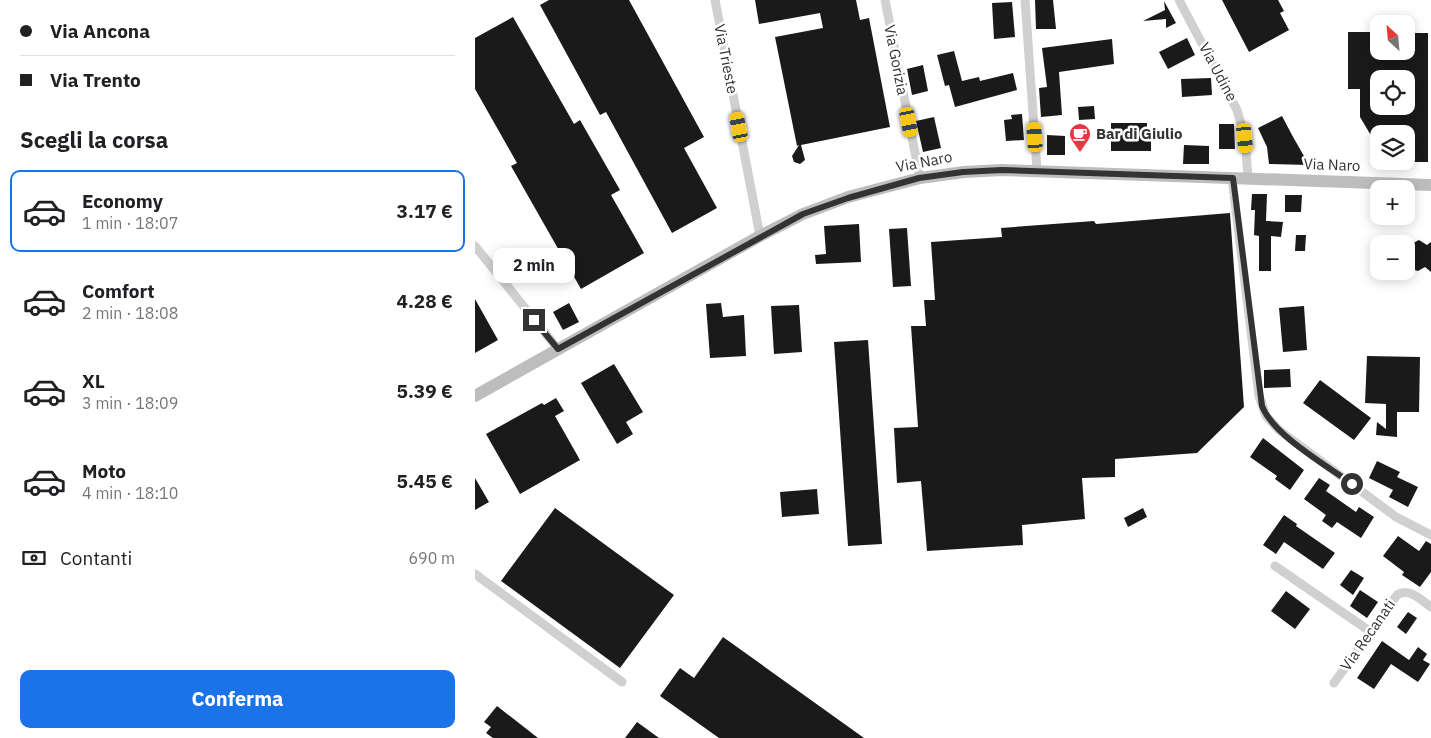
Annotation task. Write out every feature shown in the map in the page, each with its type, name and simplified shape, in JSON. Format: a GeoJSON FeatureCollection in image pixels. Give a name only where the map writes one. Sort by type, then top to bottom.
{"type":"FeatureCollection","features":[{"type":"Feature","properties":{"kind":"street","name":"Via Trieste"},"geometry":{"type":"LineString","coordinates":[[715,0],[760,236]]}},
{"type":"Feature","properties":{"kind":"street","name":"Via Gorizia"},"geometry":{"type":"LineString","coordinates":[[885,0],[919,178]]}},
{"type":"Feature","properties":{"kind":"street"},"geometry":{"type":"LineString","coordinates":[[1025,0],[1037,170]]}},
{"type":"Feature","properties":{"kind":"street","name":"Via Udine"},"geometry":{"type":"LineString","coordinates":[[1179,0],[1237,110],[1245,138],[1248,178]]}},
{"type":"Feature","properties":{"kind":"street","name":"Via Naro"},"geometry":{"type":"LineString","coordinates":[[475,396],[760,236],[831,203],[919,178],[975,170],[1037,170],[1431,186]]}},
{"type":"Feature","properties":{"kind":"street"},"geometry":{"type":"LineString","coordinates":[[1233,178],[1259,396],[1266,416],[1279,430],[1396,517],[1431,535]]}},
{"type":"Feature","properties":{"kind":"street"},"geometry":{"type":"LineString","coordinates":[[475,246],[558,349]]}},
{"type":"Feature","properties":{"kind":"street"},"geometry":{"type":"LineString","coordinates":[[1275,566],[1371,632]]}},
{"type":"Feature","properties":{"kind":"street"},"geometry":{"type":"LineString","coordinates":[[475,574],[622,682]]}},
{"type":"Feature","properties":{"kind":"street","name":"Via Recanati"},"geometry":{"type":"LineString","coordinates":[[1334,682],[1399,593],[1409,592],[1431,607]]}},
{"type":"Feature","properties":{"kind":"building"},"geometry":{"type":"Polygon","coordinates":[[[549,0],[629,0],[704,137],[684,148],[717,208],[672,233],[606,112],[600,115],[540,5],[549,0]]]}},
{"type":"Feature","properties":{"kind":"building"},"geometry":{"type":"Polygon","coordinates":[[[755,0],[856,0],[860,20],[869,18],[890,127],[801,145],[805,160],[800,164],[794,162],[792,156],[799,145],[797,146],[775,37],[823,28],[820,13],[759,24],[755,0]]]}},
{"type":"Feature","properties":{"kind":"building"},"geometry":{"type":"Polygon","coordinates":[[[1035,0],[1053,0],[1056,29],[1036,29],[1035,0]]]}},
{"type":"Feature","properties":{"kind":"building"},"geometry":{"type":"Polygon","coordinates":[[[1222,0],[1278,0],[1284,11],[1280,13],[1289,30],[1249,52],[1222,0]]]}},
{"type":"Feature","properties":{"kind":"building"},"geometry":{"type":"Polygon","coordinates":[[[1164,1],[1176,23],[1166,28],[1166,19],[1143,21],[1165,10],[1164,1]]]}},
{"type":"Feature","properties":{"kind":"building"},"geometry":{"type":"Polygon","coordinates":[[[1012,2],[1015,37],[994,39],[992,3],[1012,2]]]}},
{"type":"Feature","properties":{"kind":"building"},"geometry":{"type":"Polygon","coordinates":[[[513,17],[574,124],[580,120],[620,190],[611,195],[644,253],[581,289],[511,166],[517,163],[475,89],[475,38],[513,17]]]}},
{"type":"Feature","properties":{"kind":"building"},"geometry":{"type":"Polygon","coordinates":[[[1348,32],[1370,32],[1370,60],[1415,60],[1415,33],[1428,33],[1428,162],[1415,162],[1415,125],[1370,125],[1370,134],[1360,117],[1360,89],[1348,89],[1348,32]]]}},
{"type":"Feature","properties":{"kind":"building"},"geometry":{"type":"Polygon","coordinates":[[[1187,38],[1195,55],[1168,69],[1159,52],[1187,38]]]}},
{"type":"Feature","properties":{"kind":"building"},"geometry":{"type":"Polygon","coordinates":[[[1112,39],[1114,64],[1059,72],[1062,115],[1041,117],[1039,88],[1047,87],[1042,48],[1112,39]]]}},
{"type":"Feature","properties":{"kind":"building"},"geometry":{"type":"Polygon","coordinates":[[[954,51],[962,81],[979,77],[980,81],[1013,73],[1017,90],[955,107],[949,85],[945,86],[937,55],[954,51]]]}},
{"type":"Feature","properties":{"kind":"building"},"geometry":{"type":"Polygon","coordinates":[[[923,65],[928,91],[912,95],[907,69],[923,65]]]}},
{"type":"Feature","properties":{"kind":"building"},"geometry":{"type":"Polygon","coordinates":[[[1211,78],[1212,95],[1182,97],[1181,79],[1211,78]]]}},
{"type":"Feature","properties":{"kind":"building"},"geometry":{"type":"Polygon","coordinates":[[[1094,106],[1095,119],[1079,120],[1078,107],[1094,106]]]}},
{"type":"Feature","properties":{"kind":"building"},"geometry":{"type":"Polygon","coordinates":[[[1022,114],[1024,140],[1006,141],[1004,120],[1012,119],[1011,115],[1022,114]]]}},
{"type":"Feature","properties":{"kind":"building"},"geometry":{"type":"Polygon","coordinates":[[[1282,116],[1309,165],[1269,164],[1267,147],[1258,128],[1282,116]]]}},
{"type":"Feature","properties":{"kind":"building"},"geometry":{"type":"Polygon","coordinates":[[[934,117],[941,148],[923,152],[916,121],[934,117]]]}},
{"type":"Feature","properties":{"kind":"building"},"geometry":{"type":"Polygon","coordinates":[[[1111,123],[1147,123],[1147,131],[1151,131],[1151,151],[1111,151],[1111,123]]]}},
{"type":"Feature","properties":{"kind":"building"},"geometry":{"type":"Polygon","coordinates":[[[1219,124],[1234,124],[1235,149],[1219,149],[1219,124]]]}},
{"type":"Feature","properties":{"kind":"building"},"geometry":{"type":"Polygon","coordinates":[[[1047,135],[1065,136],[1065,155],[1047,155],[1047,135]]]}},
{"type":"Feature","properties":{"kind":"building"},"geometry":{"type":"Polygon","coordinates":[[[1184,145],[1209,146],[1209,164],[1183,164],[1184,145]]]}},
{"type":"Feature","properties":{"kind":"building"},"geometry":{"type":"Polygon","coordinates":[[[1252,194],[1267,194],[1266,221],[1283,222],[1281,237],[1271,236],[1271,271],[1259,271],[1259,236],[1254,235],[1255,210],[1251,210],[1252,194]]]}},
{"type":"Feature","properties":{"kind":"building"},"geometry":{"type":"Polygon","coordinates":[[[1285,195],[1302,195],[1301,212],[1285,212],[1285,195]]]}},
{"type":"Feature","properties":{"kind":"building"},"geometry":{"type":"Polygon","coordinates":[[[1230,213],[1244,407],[1197,453],[1115,459],[1115,477],[1082,478],[1085,519],[1022,525],[1023,545],[927,551],[921,481],[897,483],[894,428],[918,427],[911,326],[926,326],[924,300],[935,300],[931,242],[1002,237],[1001,228],[1094,221],[1096,224],[1230,213]]]}},
{"type":"Feature","properties":{"kind":"building"},"geometry":{"type":"Polygon","coordinates":[[[859,224],[861,262],[816,264],[815,255],[826,254],[824,226],[859,224]]]}},
{"type":"Feature","properties":{"kind":"building"},"geometry":{"type":"Polygon","coordinates":[[[907,228],[911,286],[893,287],[889,229],[907,228]]]}},
{"type":"Feature","properties":{"kind":"building"},"geometry":{"type":"Polygon","coordinates":[[[1296,235],[1306,235],[1305,251],[1295,251],[1296,235]]]}},
{"type":"Feature","properties":{"kind":"building"},"geometry":{"type":"Polygon","coordinates":[[[1419,240],[1427,245],[1431,242],[1431,272],[1425,267],[1418,271],[1415,270],[1415,242],[1419,240]]]}},
{"type":"Feature","properties":{"kind":"building"},"geometry":{"type":"Polygon","coordinates":[[[475,299],[498,340],[475,353],[475,299]]]}},
{"type":"Feature","properties":{"kind":"building"},"geometry":{"type":"Polygon","coordinates":[[[569,303],[579,322],[563,330],[553,312],[569,303]]]}},
{"type":"Feature","properties":{"kind":"building"},"geometry":{"type":"Polygon","coordinates":[[[721,303],[723,317],[744,315],[746,356],[710,358],[706,304],[721,303]]]}},
{"type":"Feature","properties":{"kind":"building"},"geometry":{"type":"Polygon","coordinates":[[[799,305],[802,352],[774,354],[771,306],[799,305]]]}},
{"type":"Feature","properties":{"kind":"building"},"geometry":{"type":"Polygon","coordinates":[[[1304,306],[1307,350],[1283,352],[1279,308],[1304,306]]]}},
{"type":"Feature","properties":{"kind":"building"},"geometry":{"type":"Polygon","coordinates":[[[868,340],[882,544],[848,546],[834,342],[868,340]]]}},
{"type":"Feature","properties":{"kind":"building"},"geometry":{"type":"Polygon","coordinates":[[[1367,356],[1420,357],[1419,412],[1397,412],[1397,437],[1376,435],[1377,422],[1386,429],[1386,404],[1365,403],[1367,356]]]}},
{"type":"Feature","properties":{"kind":"building"},"geometry":{"type":"Polygon","coordinates":[[[614,364],[643,412],[626,422],[633,434],[617,444],[581,383],[614,364]]]}},
{"type":"Feature","properties":{"kind":"building"},"geometry":{"type":"Polygon","coordinates":[[[1290,369],[1291,387],[1264,388],[1264,370],[1290,369]]]}},
{"type":"Feature","properties":{"kind":"building"},"geometry":{"type":"Polygon","coordinates":[[[1320,380],[1371,418],[1354,440],[1303,403],[1320,380]]]}},
{"type":"Feature","properties":{"kind":"building"},"geometry":{"type":"Polygon","coordinates":[[[556,398],[564,411],[555,416],[580,460],[520,494],[486,434],[542,403],[544,405],[556,398]]]}},
{"type":"Feature","properties":{"kind":"building"},"geometry":{"type":"Polygon","coordinates":[[[1263,438],[1304,470],[1290,490],[1275,479],[1277,476],[1250,457],[1263,438]]]}},
{"type":"Feature","properties":{"kind":"building"},"geometry":{"type":"Polygon","coordinates":[[[1377,461],[1400,472],[1397,477],[1418,487],[1408,507],[1389,497],[1393,490],[1369,478],[1377,461]]]}},
{"type":"Feature","properties":{"kind":"building"},"geometry":{"type":"Polygon","coordinates":[[[475,478],[489,502],[475,510],[475,478]]]}},
{"type":"Feature","properties":{"kind":"building"},"geometry":{"type":"Polygon","coordinates":[[[1319,478],[1330,485],[1326,491],[1356,512],[1359,507],[1374,517],[1361,538],[1337,522],[1332,528],[1322,521],[1326,515],[1304,499],[1319,478]]]}},
{"type":"Feature","properties":{"kind":"building"},"geometry":{"type":"Polygon","coordinates":[[[817,489],[819,514],[782,517],[780,492],[817,489]]]}},
{"type":"Feature","properties":{"kind":"building"},"geometry":{"type":"Polygon","coordinates":[[[555,508],[674,595],[620,668],[501,581],[555,508]]]}},
{"type":"Feature","properties":{"kind":"building"},"geometry":{"type":"Polygon","coordinates":[[[1143,508],[1147,517],[1128,527],[1124,518],[1143,508]]]}},
{"type":"Feature","properties":{"kind":"building"},"geometry":{"type":"Polygon","coordinates":[[[1284,515],[1297,524],[1296,526],[1335,553],[1323,569],[1284,542],[1276,554],[1263,545],[1284,515]]]}},
{"type":"Feature","properties":{"kind":"building"},"geometry":{"type":"Polygon","coordinates":[[[1398,536],[1419,551],[1426,541],[1431,544],[1431,572],[1420,587],[1402,575],[1404,572],[1383,556],[1398,536]]]}},
{"type":"Feature","properties":{"kind":"building"},"geometry":{"type":"Polygon","coordinates":[[[1351,570],[1364,578],[1353,595],[1340,585],[1351,570]]]}},
{"type":"Feature","properties":{"kind":"building"},"geometry":{"type":"Polygon","coordinates":[[[1360,590],[1378,602],[1367,618],[1350,606],[1360,590]]]}},
{"type":"Feature","properties":{"kind":"building"},"geometry":{"type":"Polygon","coordinates":[[[1286,591],[1310,609],[1295,629],[1271,611],[1286,591]]]}},
{"type":"Feature","properties":{"kind":"building"},"geometry":{"type":"Polygon","coordinates":[[[1408,612],[1417,618],[1406,634],[1397,627],[1408,612]]]}},
{"type":"Feature","properties":{"kind":"building"},"geometry":{"type":"Polygon","coordinates":[[[723,637],[864,738],[719,738],[660,696],[680,668],[694,678],[723,637]]]}},
{"type":"Feature","properties":{"kind":"building"},"geometry":{"type":"Polygon","coordinates":[[[1382,641],[1409,660],[1418,647],[1427,654],[1423,660],[1430,664],[1418,682],[1391,664],[1374,689],[1357,678],[1382,641]]]}},
{"type":"Feature","properties":{"kind":"building"},"geometry":{"type":"Polygon","coordinates":[[[497,706],[538,738],[493,738],[486,733],[491,727],[484,722],[497,706]]]}},
{"type":"Feature","properties":{"kind":"building"},"geometry":{"type":"Polygon","coordinates":[[[637,722],[659,738],[625,738],[637,722]]]}},
{"type":"Feature","properties":{"kind":"place","name":"Bar di Giulio"},"geometry":{"type":"Point","coordinates":[1080,153]}},
{"type":"Feature","properties":{"kind":"route"},"geometry":{"type":"LineString","coordinates":[[534,320],[558,349],[803,214],[864,192],[919,178],[975,170],[1002,170],[1233,178],[1259,396],[1262,406],[1266,416],[1279,430],[1352,484]]}}]}
